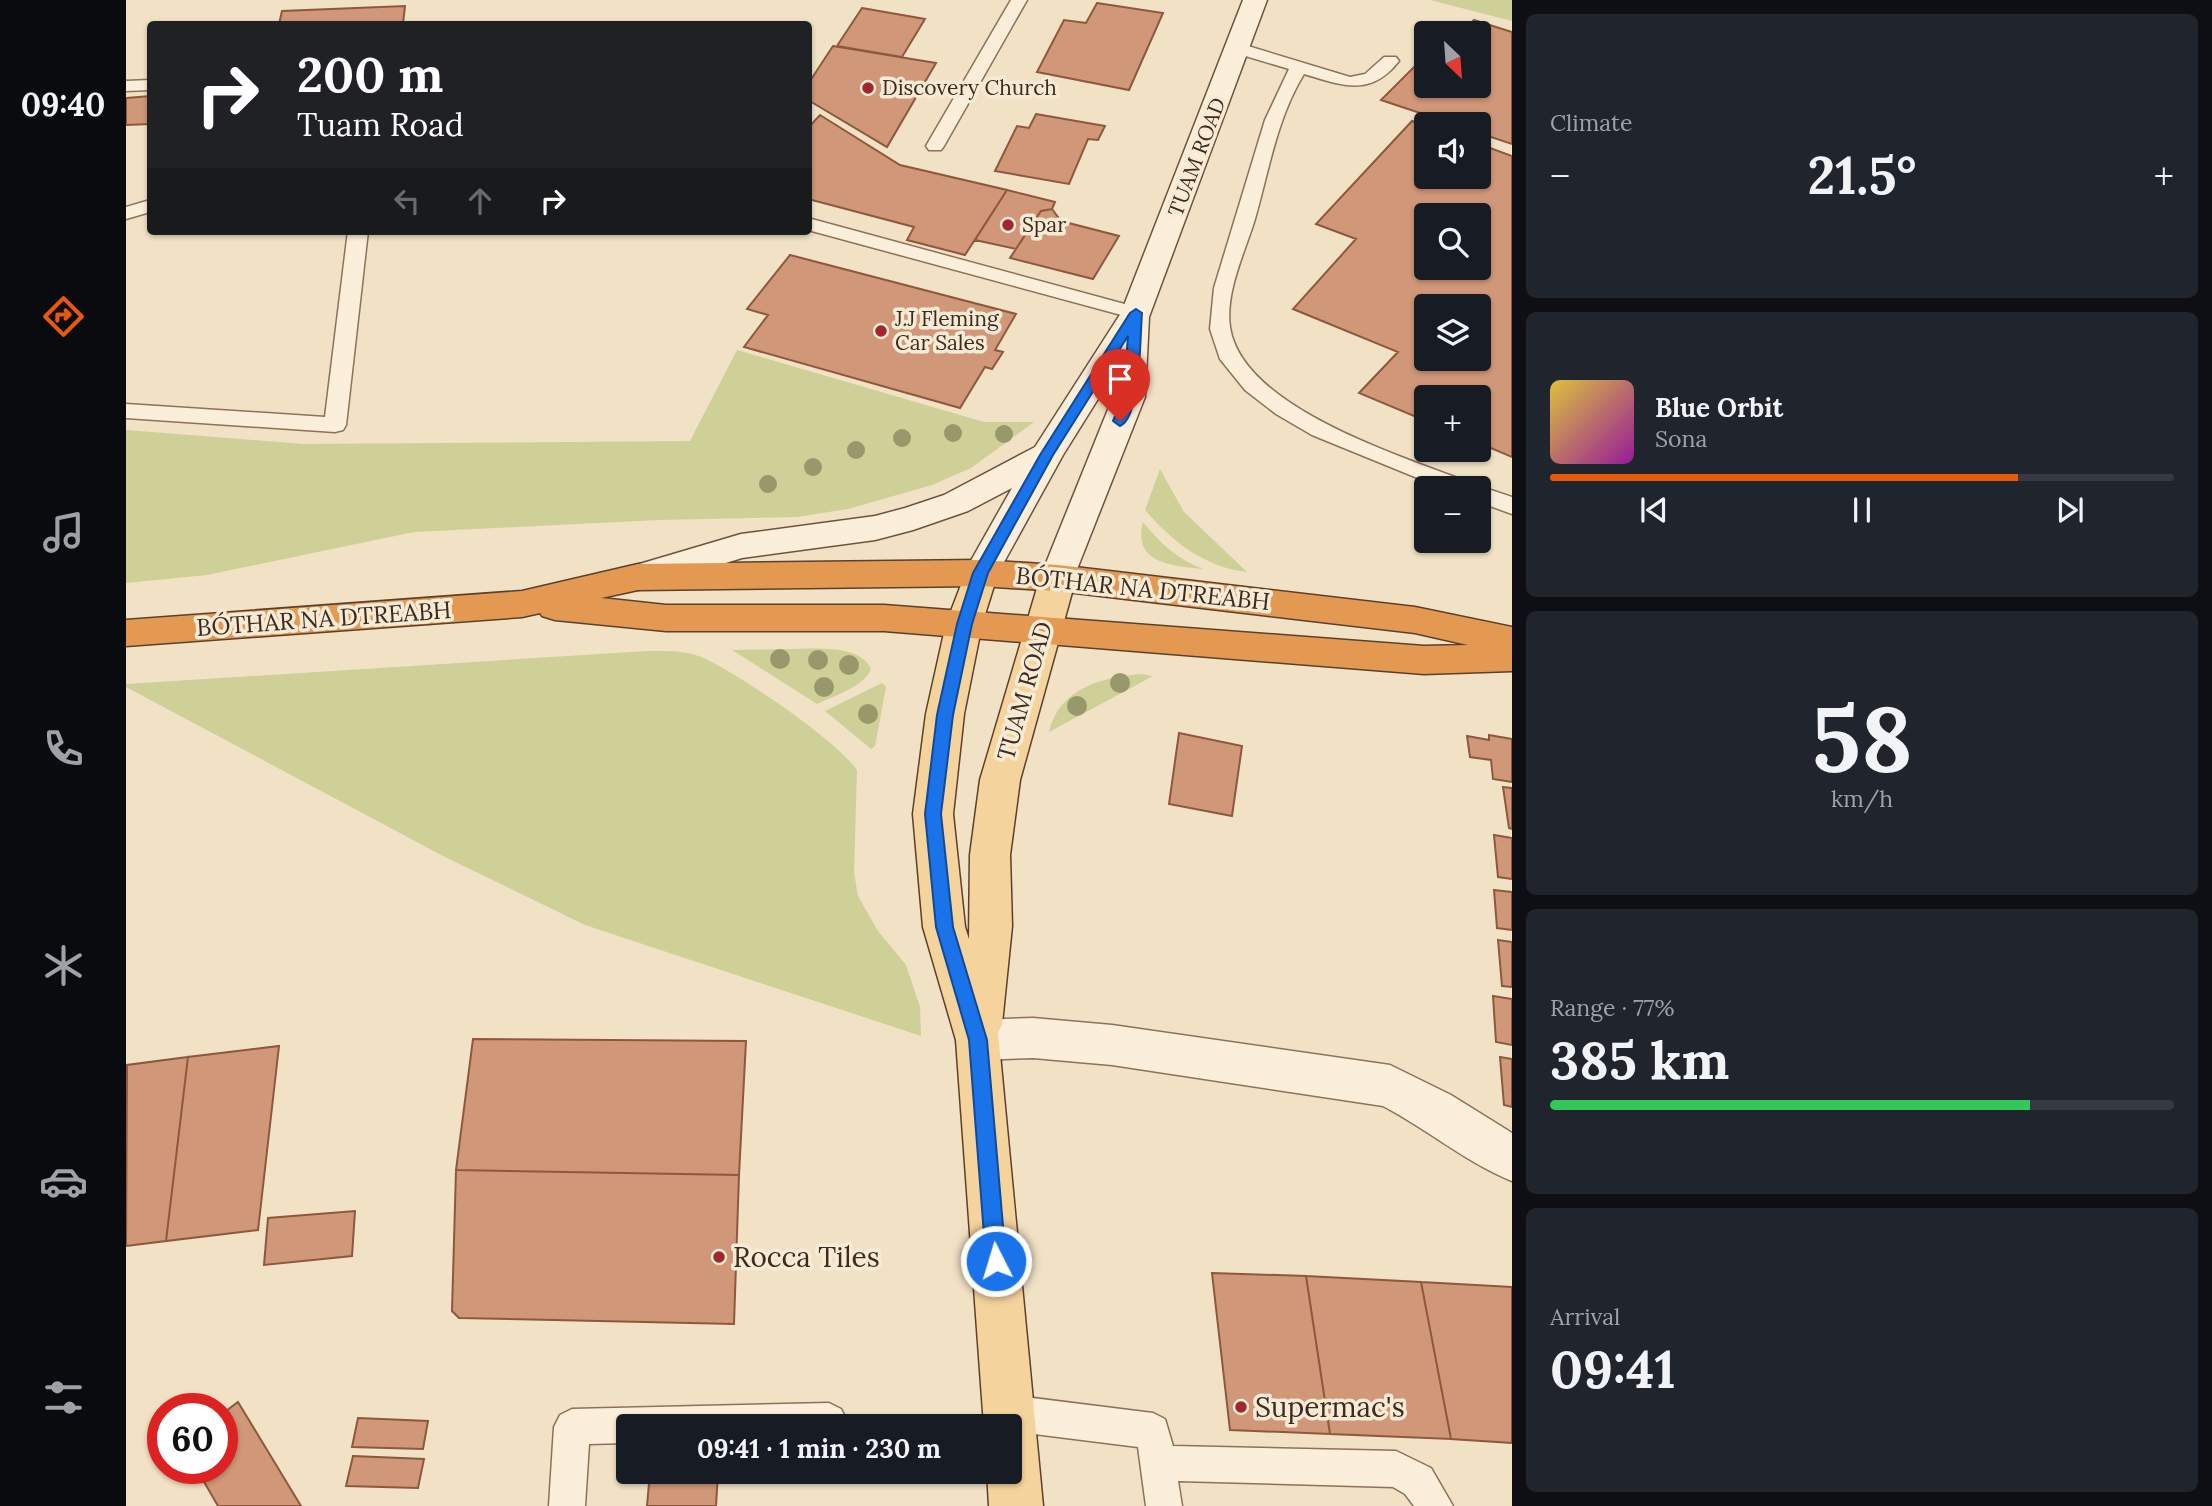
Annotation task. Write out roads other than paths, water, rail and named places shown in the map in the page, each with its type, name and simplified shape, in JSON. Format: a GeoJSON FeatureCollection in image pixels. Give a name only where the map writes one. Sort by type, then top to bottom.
{"type":"FeatureCollection","features":[{"type":"Feature","properties":{"kind":"highway","name":"BÓTHAR NA DTREABH"},"geometry":{"type":"LineString","coordinates":[[126,633],[522,604],[638,578],[981,573],[1058,578],[1415,620],[1512,641]]}},
{"type":"Feature","properties":{"kind":"highway","name":"BÓTHAR NA DTREABH"},"geometry":{"type":"LineString","coordinates":[[522,604],[666,618],[884,618],[1424,660],[1512,657]]}},
{"type":"Feature","properties":{"kind":"main road","name":"TUAM ROAD"},"geometry":{"type":"LineString","coordinates":[[978,1040],[944,927],[933,814],[945,715],[964,624],[981,573],[1047,455],[1136,313],[1255,0]]}},
{"type":"Feature","properties":{"kind":"main road","name":"TUAM ROAD"},"geometry":{"type":"LineString","coordinates":[[1016,1506],[978,1040],[991,926],[990,855],[1000,780],[1042,630],[1058,578],[1129,397],[1136,313]]}},
{"type":"Feature","properties":{"kind":"main road"},"geometry":{"type":"LineString","coordinates":[[638,578],[741,546],[875,528],[913,517],[957,503],[1047,455]]}},
{"type":"Feature","properties":{"kind":"main road"},"geometry":{"type":"LineString","coordinates":[[978,1040],[1033,1038],[1112,1045],[1390,1086],[1435,1110],[1512,1159]]}},
{"type":"Feature","properties":{"kind":"lane"},"geometry":{"type":"LineString","coordinates":[[935,146],[1019,0]]}},
{"type":"Feature","properties":{"kind":"lane"},"geometry":{"type":"LineString","coordinates":[[1238,48],[1349,82],[1371,78],[1390,61]]}},
{"type":"Feature","properties":{"kind":"lane"},"geometry":{"type":"LineString","coordinates":[[1299,67],[1287,86],[1269,135],[1223,295],[1220,328],[1229,358],[1264,395],[1304,423],[1434,476]]}},
{"type":"Feature","properties":{"kind":"lane"},"geometry":{"type":"LineString","coordinates":[[126,86],[147,85]]}},
{"type":"Feature","properties":{"kind":"lane"},"geometry":{"type":"LineString","coordinates":[[126,213],[147,207]]}},
{"type":"Feature","properties":{"kind":"lane"},"geometry":{"type":"LineString","coordinates":[[812,225],[1136,313]]}},
{"type":"Feature","properties":{"kind":"lane"},"geometry":{"type":"LineString","coordinates":[[126,411],[335,425],[358,235]]}},
{"type":"Feature","properties":{"kind":"lane"},"geometry":{"type":"LineString","coordinates":[[1491,498],[1512,506]]}},
{"type":"Feature","properties":{"kind":"lane"},"geometry":{"type":"LineString","coordinates":[[1009,1413],[1153,1431],[1164,1506]]}},
{"type":"Feature","properties":{"kind":"lane"},"geometry":{"type":"LineString","coordinates":[[567,1506],[572,1427],[616,1426]]}},
{"type":"Feature","properties":{"kind":"lane"},"geometry":{"type":"LineString","coordinates":[[1157,1463],[1396,1469],[1418,1481],[1435,1506]]}},
{"type":"Feature","properties":{"kind":"place","name":"Discovery Church"},"geometry":{"type":"Point","coordinates":[868,88]}},
{"type":"Feature","properties":{"kind":"place","name":"Spar"},"geometry":{"type":"Point","coordinates":[1008,225]}},
{"type":"Feature","properties":{"kind":"place","name":"J.J Fleming Car Sales"},"geometry":{"type":"Point","coordinates":[881,331]}},
{"type":"Feature","properties":{"kind":"place","name":"Rocca Tiles"},"geometry":{"type":"Point","coordinates":[719,1257]}},
{"type":"Feature","properties":{"kind":"place","name":"Supermac's"},"geometry":{"type":"Point","coordinates":[1241,1407]}}]}
